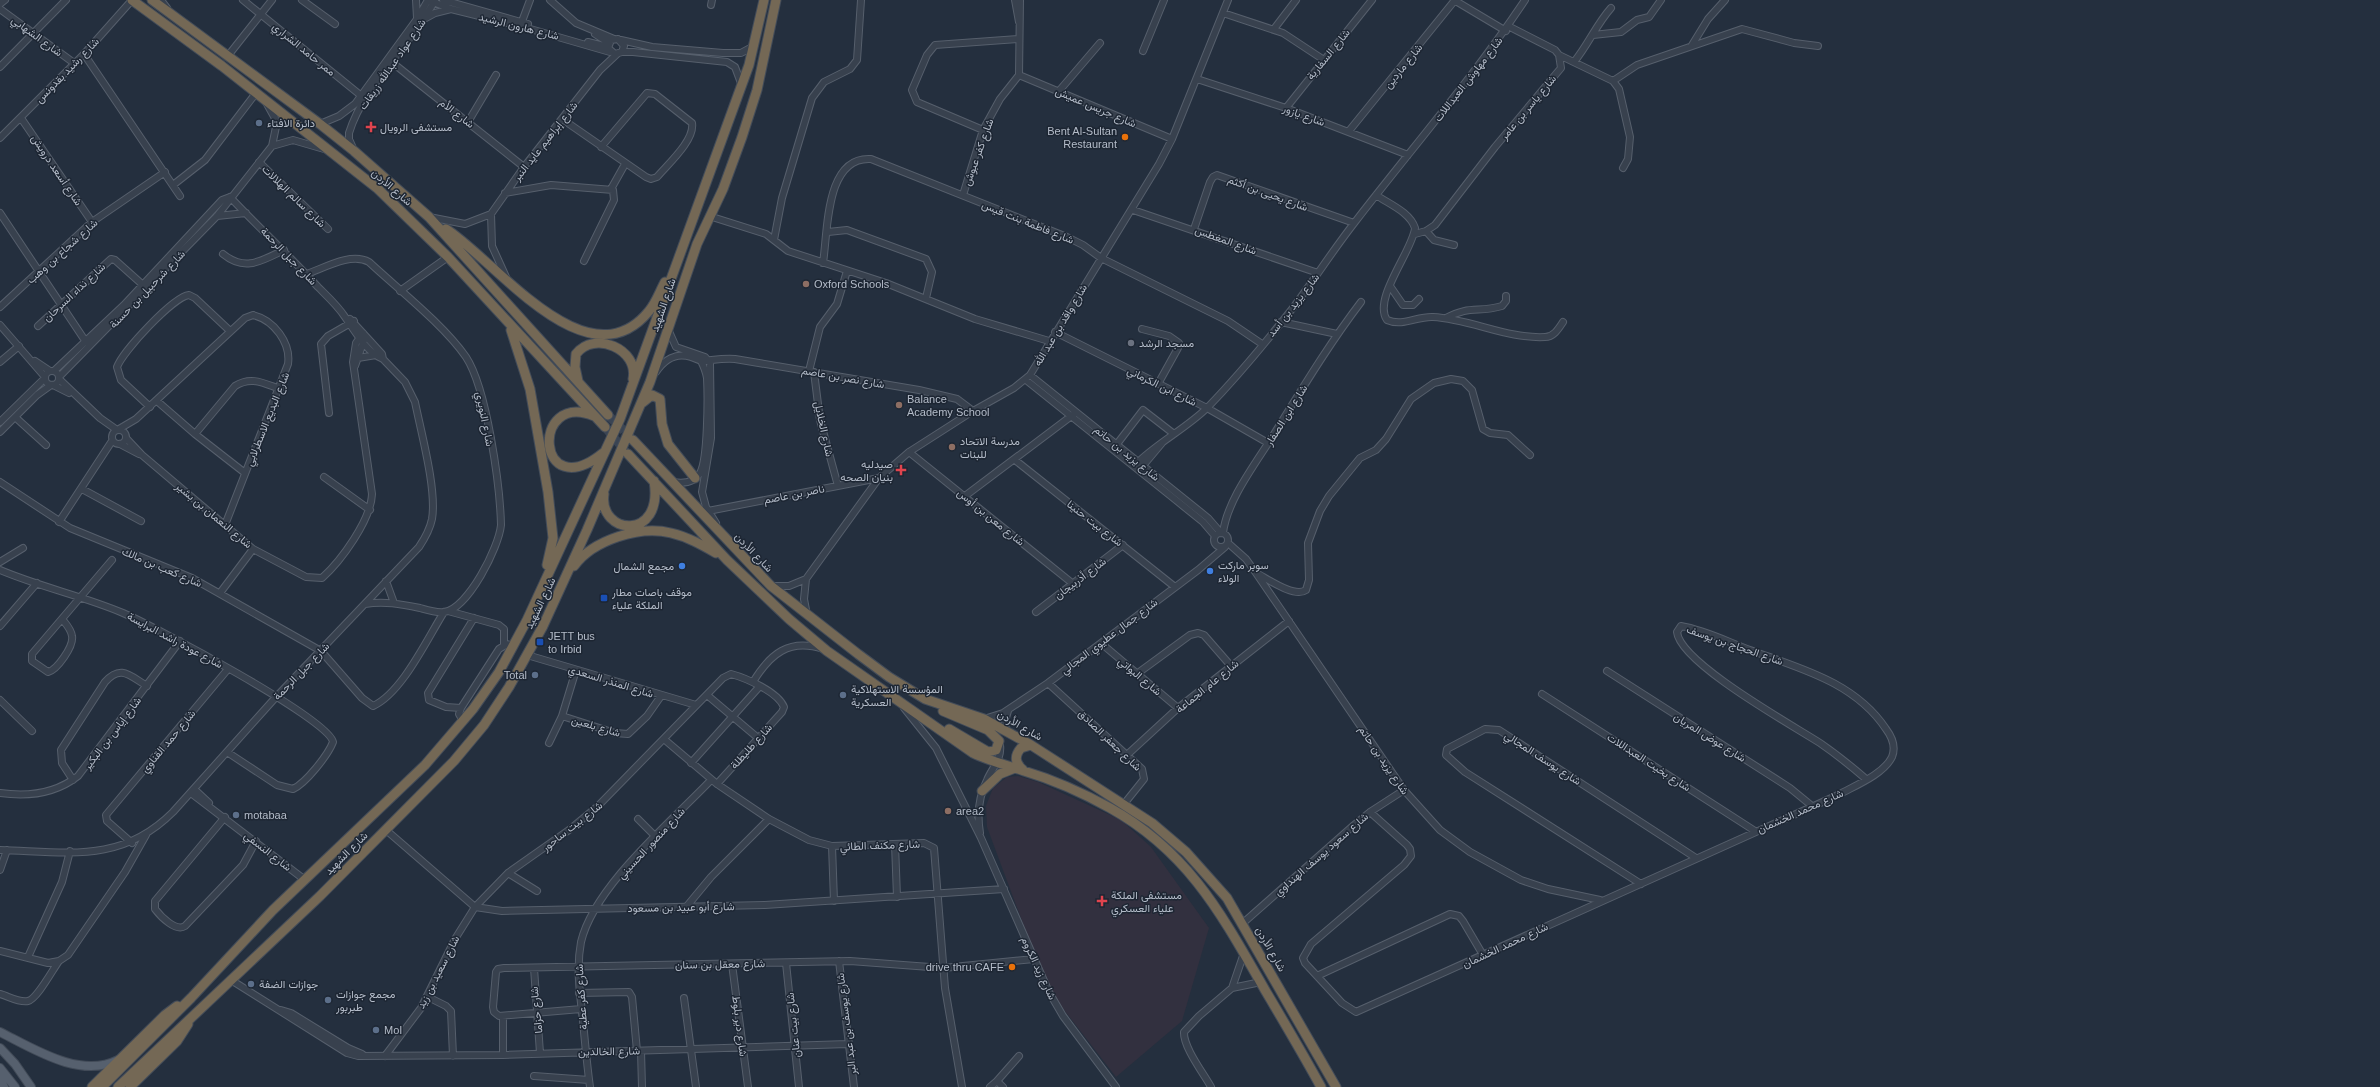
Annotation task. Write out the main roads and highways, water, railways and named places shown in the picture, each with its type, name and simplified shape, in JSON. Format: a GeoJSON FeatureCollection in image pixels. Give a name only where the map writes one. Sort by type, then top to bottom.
{"type":"FeatureCollection","features":[{"type":"Feature","properties":{"kind":"highway","name":"شارع الأردن"},"geometry":{"type":"LineString","coordinates":[[132,0],[264,99],[378,189],[448,257],[509,326],[605,427]]}},
{"type":"Feature","properties":{"kind":"highway","name":"شارع الأردن"},"geometry":{"type":"LineString","coordinates":[[152,0],[227,57],[320,124],[354,151],[432,220],[608,415]]}},
{"type":"Feature","properties":{"kind":"highway","name":"شارع الشهيد"},"geometry":{"type":"LineString","coordinates":[[102,1087],[190,998],[261,922],[415,775],[463,721],[490,685],[509,645],[544,580],[604,452],[632,387],[741,89],[754,46],[764,0]]}},
{"type":"Feature","properties":{"kind":"highway","name":"شارع الشهيد"},"geometry":{"type":"LineString","coordinates":[[118,1087],[386,830],[474,737],[501,700],[527,655],[562,584],[650,382],[696,247],[728,174],[757,90],[776,0]]}},
{"type":"Feature","properties":{"kind":"highway"},"geometry":{"type":"LineString","coordinates":[[432,220],[458,239],[510,283],[570,327],[593,335],[611,334],[629,327],[649,311],[682,249]]}},
{"type":"Feature","properties":{"kind":"highway"},"geometry":{"type":"LineString","coordinates":[[509,326],[530,389],[549,498],[552,538],[544,580]]}},
{"type":"Feature","properties":{"kind":"highway"},"geometry":{"type":"LineString","coordinates":[[579,383],[575,366],[576,354],[586,345],[598,342],[616,347],[628,358],[634,371],[632,387]]}},
{"type":"Feature","properties":{"kind":"highway"},"geometry":{"type":"LineString","coordinates":[[640,406],[647,397],[652,395],[660,399],[662,424],[668,444],[699,480]]}},
{"type":"Feature","properties":{"kind":"highway"},"geometry":{"type":"LineString","coordinates":[[595,417],[579,412],[562,416],[556,422],[549,434],[549,450],[558,464],[572,468],[589,464],[604,452]]}},
{"type":"Feature","properties":{"kind":"highway","name":"شارع الأردن"},"geometry":{"type":"LineString","coordinates":[[633,440],[771,586],[808,617],[889,677],[925,698],[984,719],[1006,730],[1124,804],[1171,838],[1204,869],[1227,898],[1336,1087]]}},
{"type":"Feature","properties":{"kind":"highway"},"geometry":{"type":"LineString","coordinates":[[628,454],[724,558],[789,619],[827,651],[898,702],[928,716],[988,752],[996,750],[999,742],[988,730],[941,710],[925,698]]}},
{"type":"Feature","properties":{"kind":"highway"},"geometry":{"type":"LineString","coordinates":[[609,477],[603,499],[605,510],[614,521],[626,526],[643,522],[653,512],[656,498],[654,481]]}},
{"type":"Feature","properties":{"kind":"highway"},"geometry":{"type":"LineString","coordinates":[[562,584],[576,563],[585,554],[607,540],[630,535],[669,532],[698,543],[724,558]]}},
{"type":"Feature","properties":{"kind":"highway"},"geometry":{"type":"LineString","coordinates":[[918,712],[973,753],[1069,788],[1110,808],[1155,839],[1187,868],[1215,903],[1321,1087]]}},
{"type":"Feature","properties":{"kind":"highway"},"geometry":{"type":"LineString","coordinates":[[1019,769],[1016,762],[1016,757],[1021,748],[1031,745]]}},
{"type":"Feature","properties":{"kind":"highway"},"geometry":{"type":"LineString","coordinates":[[982,791],[1000,774],[1019,769]]}},
{"type":"Feature","properties":{"kind":"highway"},"geometry":{"type":"LineString","coordinates":[[92,1087],[165,1015],[190,998]]}},
{"type":"Feature","properties":{"kind":"highway"},"geometry":{"type":"LineString","coordinates":[[130,1087],[177,1041],[190,1018]]}},
{"type":"Feature","properties":{"kind":"main road"},"geometry":{"type":"LineString","coordinates":[[0,1032],[36,1050],[79,1065],[98,1066],[122,1058]]}},
{"type":"Feature","properties":{"kind":"main road"},"geometry":{"type":"LineString","coordinates":[[0,1048],[15,1064],[31,1087]]}},
{"type":"Feature","properties":{"kind":"main road"},"geometry":{"type":"LineString","coordinates":[[0,1068],[15,1087]]}},
{"type":"Feature","properties":{"kind":"main road"},"geometry":{"type":"LineString","coordinates":[[0,1078],[4,1087]]}},
{"type":"Feature","properties":{"kind":"tunnel"},"geometry":{"type":"LineString","coordinates":[[608,415],[632,439]]}},
{"type":"Feature","properties":{"kind":"tunnel"},"geometry":{"type":"LineString","coordinates":[[605,427],[626,452]]}},
{"type":"Feature","properties":{"kind":"place","name":"دائرة الافتاء"},"geometry":{"type":"Point","coordinates":[259,123]}},
{"type":"Feature","properties":{"kind":"place","name":"مستشفى الرويال"},"geometry":{"type":"Point","coordinates":[371,127]}},
{"type":"Feature","properties":{"kind":"place","name":"Bent Al-Sultan Restaurant"},"geometry":{"type":"Point","coordinates":[1125,137]}},
{"type":"Feature","properties":{"kind":"place","name":"Oxford Schools"},"geometry":{"type":"Point","coordinates":[806,284]}},
{"type":"Feature","properties":{"kind":"place","name":"مسجد الرشد"},"geometry":{"type":"Point","coordinates":[1131,343]}},
{"type":"Feature","properties":{"kind":"place","name":"Balance Academy School"},"geometry":{"type":"Point","coordinates":[899,405]}},
{"type":"Feature","properties":{"kind":"place","name":"مدرسة الاتحاد للبنات"},"geometry":{"type":"Point","coordinates":[952,447]}},
{"type":"Feature","properties":{"kind":"place","name":"صيدليه بنيان الصحه"},"geometry":{"type":"Point","coordinates":[901,470]}},
{"type":"Feature","properties":{"kind":"place","name":"مجمع الشمال"},"geometry":{"type":"Point","coordinates":[682,566]}},
{"type":"Feature","properties":{"kind":"place","name":"سوبر ماركت الولاء"},"geometry":{"type":"Point","coordinates":[1210,571]}},
{"type":"Feature","properties":{"kind":"place","name":"موقف باصات مطار الملكة علياء"},"geometry":{"type":"Point","coordinates":[604,598]}},
{"type":"Feature","properties":{"kind":"place","name":"JETT bus to Irbid"},"geometry":{"type":"Point","coordinates":[540,642]}},
{"type":"Feature","properties":{"kind":"place","name":"Total"},"geometry":{"type":"Point","coordinates":[535,675]}},
{"type":"Feature","properties":{"kind":"place","name":"المؤسسة الاستهلاكية العسكرية"},"geometry":{"type":"Point","coordinates":[843,695]}},
{"type":"Feature","properties":{"kind":"place","name":"area2"},"geometry":{"type":"Point","coordinates":[948,811]}},
{"type":"Feature","properties":{"kind":"place","name":"motabaa"},"geometry":{"type":"Point","coordinates":[236,815]}},
{"type":"Feature","properties":{"kind":"place","name":"مستشفى الملكة علياء العسكري"},"geometry":{"type":"Point","coordinates":[1102,901]}},
{"type":"Feature","properties":{"kind":"place","name":"drive thru CAFE"},"geometry":{"type":"Point","coordinates":[1012,967]}},
{"type":"Feature","properties":{"kind":"place","name":"جوازات الضفة"},"geometry":{"type":"Point","coordinates":[251,984]}},
{"type":"Feature","properties":{"kind":"place","name":"مجمع جوازات طبربور"},"geometry":{"type":"Point","coordinates":[328,1000]}},
{"type":"Feature","properties":{"kind":"place","name":"MoI"},"geometry":{"type":"Point","coordinates":[376,1030]}}]}
